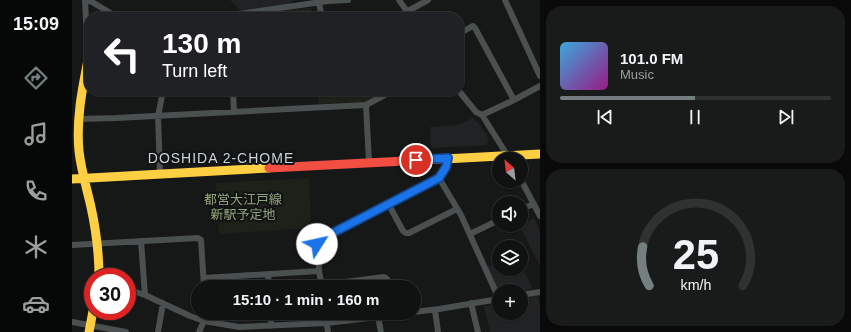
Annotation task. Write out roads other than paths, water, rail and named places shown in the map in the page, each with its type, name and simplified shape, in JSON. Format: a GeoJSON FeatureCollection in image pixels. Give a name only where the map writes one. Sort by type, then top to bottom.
{"type":"FeatureCollection","features":[{"type":"Feature","properties":{"kind":"main road"},"geometry":{"type":"LineString","coordinates":[[84,82],[78,119],[79,152],[94,220],[98,244],[99,268]]}},
{"type":"Feature","properties":{"kind":"main road"},"geometry":{"type":"LineString","coordinates":[[528,155],[540,154]]}},
{"type":"Feature","properties":{"kind":"main road"},"geometry":{"type":"LineString","coordinates":[[72,179],[369,162],[492,157]]}},
{"type":"Feature","properties":{"kind":"street"},"geometry":{"type":"LineString","coordinates":[[84,0],[85,12]]}},
{"type":"Feature","properties":{"kind":"street"},"geometry":{"type":"LineString","coordinates":[[88,0],[109,12]]}},
{"type":"Feature","properties":{"kind":"street"},"geometry":{"type":"LineString","coordinates":[[255,12],[348,0]]}},
{"type":"Feature","properties":{"kind":"street"},"geometry":{"type":"LineString","coordinates":[[399,0],[407,11],[428,0]]}},
{"type":"Feature","properties":{"kind":"street"},"geometry":{"type":"LineString","coordinates":[[505,0],[540,76]]}},
{"type":"Feature","properties":{"kind":"street"},"geometry":{"type":"LineString","coordinates":[[319,3],[321,12]]}},
{"type":"Feature","properties":{"kind":"street"},"geometry":{"type":"LineString","coordinates":[[464,31],[473,26],[514,100]]}},
{"type":"Feature","properties":{"kind":"street"},"geometry":{"type":"LineString","coordinates":[[482,115],[540,86]]}},
{"type":"Feature","properties":{"kind":"street"},"geometry":{"type":"LineString","coordinates":[[160,174],[158,116],[162,96]]}},
{"type":"Feature","properties":{"kind":"street"},"geometry":{"type":"LineString","coordinates":[[233,96],[234,112]]}},
{"type":"Feature","properties":{"kind":"street"},"geometry":{"type":"LineString","coordinates":[[78,119],[366,105],[383,96]]}},
{"type":"Feature","properties":{"kind":"street"},"geometry":{"type":"LineString","coordinates":[[463,96],[476,112],[482,115],[505,152]]}},
{"type":"Feature","properties":{"kind":"street"},"geometry":{"type":"LineString","coordinates":[[366,105],[369,162]]}},
{"type":"Feature","properties":{"kind":"street"},"geometry":{"type":"LineString","coordinates":[[321,280],[317,242],[439,178],[446,167],[448,158]]}},
{"type":"Feature","properties":{"kind":"street"},"geometry":{"type":"LineString","coordinates":[[439,178],[470,234],[492,284]]}},
{"type":"Feature","properties":{"kind":"street"},"geometry":{"type":"LineString","coordinates":[[525,188],[540,216]]}},
{"type":"Feature","properties":{"kind":"street"},"geometry":{"type":"LineString","coordinates":[[389,204],[401,229],[406,233],[409,233],[457,209]]}},
{"type":"Feature","properties":{"kind":"street"},"geometry":{"type":"LineString","coordinates":[[528,207],[534,204]]}},
{"type":"Feature","properties":{"kind":"street"},"geometry":{"type":"LineString","coordinates":[[470,234],[492,223]]}},
{"type":"Feature","properties":{"kind":"street"},"geometry":{"type":"LineString","coordinates":[[72,245],[198,238],[201,240],[204,278],[319,271]]}},
{"type":"Feature","properties":{"kind":"street"},"geometry":{"type":"LineString","coordinates":[[141,241],[145,295]]}},
{"type":"Feature","properties":{"kind":"street"},"geometry":{"type":"LineString","coordinates":[[268,274],[268,280]]}},
{"type":"Feature","properties":{"kind":"street"},"geometry":{"type":"LineString","coordinates":[[369,280],[384,277],[387,280]]}},
{"type":"Feature","properties":{"kind":"street"},"geometry":{"type":"LineString","coordinates":[[136,292],[204,321],[239,327],[244,330],[271,326],[327,323],[337,320]]}},
{"type":"Feature","properties":{"kind":"street"},"geometry":{"type":"LineString","coordinates":[[528,294],[540,292]]}},
{"type":"Feature","properties":{"kind":"street"},"geometry":{"type":"LineString","coordinates":[[421,311],[492,300]]}},
{"type":"Feature","properties":{"kind":"street"},"geometry":{"type":"LineString","coordinates":[[158,332],[163,303]]}},
{"type":"Feature","properties":{"kind":"street"},"geometry":{"type":"LineString","coordinates":[[471,303],[478,332]]}},
{"type":"Feature","properties":{"kind":"street"},"geometry":{"type":"LineString","coordinates":[[435,310],[438,332]]}},
{"type":"Feature","properties":{"kind":"street"},"geometry":{"type":"LineString","coordinates":[[271,320],[271,326]]}},
{"type":"Feature","properties":{"kind":"street"},"geometry":{"type":"LineString","coordinates":[[326,320],[328,332]]}},
{"type":"Feature","properties":{"kind":"street"},"geometry":{"type":"LineString","coordinates":[[379,320],[381,332]]}},
{"type":"Feature","properties":{"kind":"street"},"geometry":{"type":"LineString","coordinates":[[199,332],[204,321]]}},
{"type":"Feature","properties":{"kind":"street"},"geometry":{"type":"LineString","coordinates":[[72,322],[90,329],[126,332]]}},
{"type":"Feature","properties":{"kind":"district","name":"DOSHIDA 2-CHOME"},"geometry":{"type":"Point","coordinates":[221,158]}},
{"type":"Feature","properties":{"kind":"park label","name":"都営大江戸線 新駅予定地"},"geometry":{"type":"Point","coordinates":[243,206]}}]}
